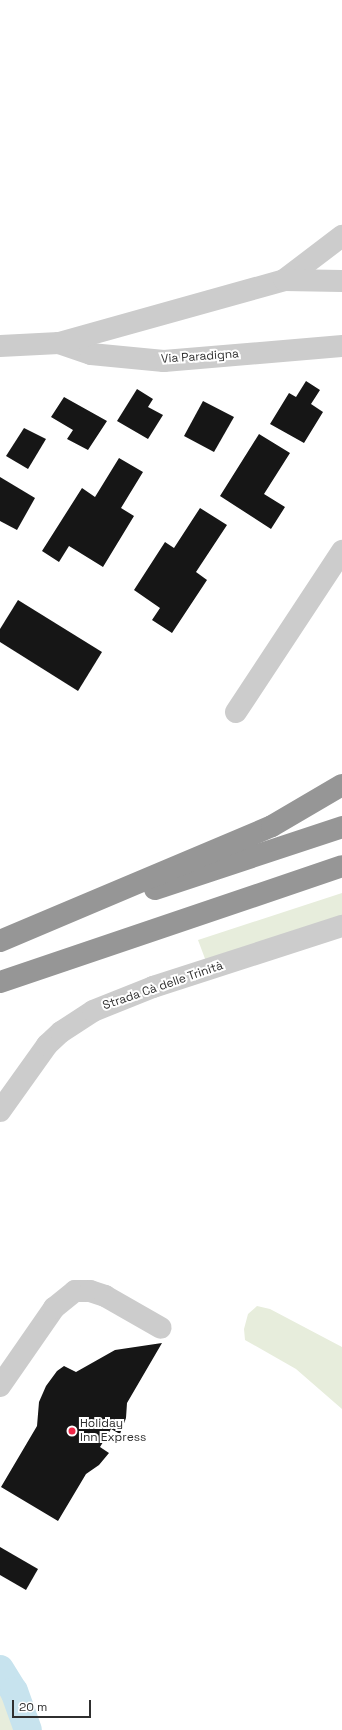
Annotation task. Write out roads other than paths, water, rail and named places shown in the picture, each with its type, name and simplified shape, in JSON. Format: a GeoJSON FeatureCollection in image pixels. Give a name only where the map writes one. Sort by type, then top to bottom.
{"type":"FeatureCollection","features":[{"type":"Feature","properties":{"kind":"highway"},"geometry":{"type":"LineString","coordinates":[[0,942],[272,826],[342,785]]}},
{"type":"Feature","properties":{"kind":"highway"},"geometry":{"type":"LineString","coordinates":[[0,942],[342,827]]}},
{"type":"Feature","properties":{"kind":"highway"},"geometry":{"type":"LineString","coordinates":[[0,982],[342,866]]}},
{"type":"Feature","properties":{"kind":"highway"},"geometry":{"type":"LineString","coordinates":[[163,927],[242,913],[342,881]]}},
{"type":"Feature","properties":{"kind":"street","name":"Via Paradigna"},"geometry":{"type":"LineString","coordinates":[[284,280],[342,236]]}},
{"type":"Feature","properties":{"kind":"street","name":"Via Paradigna"},"geometry":{"type":"LineString","coordinates":[[0,346],[59,343],[284,280],[342,281]]}},
{"type":"Feature","properties":{"kind":"street","name":"Via Paradigna"},"geometry":{"type":"LineString","coordinates":[[59,343],[91,354],[164,361],[342,346]]}},
{"type":"Feature","properties":{"kind":"street"},"geometry":{"type":"LineString","coordinates":[[236,712],[342,551]]}},
{"type":"Feature","properties":{"kind":"street","name":"Strada Cà delle Trinità"},"geometry":{"type":"LineString","coordinates":[[0,1111],[48,1045],[61,1032],[93,1011],[153,987],[342,926]]}},
{"type":"Feature","properties":{"kind":"street"},"geometry":{"type":"LineString","coordinates":[[0,1386],[54,1308],[75,1291],[90,1291],[105,1296],[161,1328]]}},
{"type":"Feature","properties":{"kind":"waterway"},"geometry":{"type":"LineString","coordinates":[[0,1669],[14,1691],[28,1730]]}},
{"type":"Feature","properties":{"kind":"place","name":"Holiday Inn Express"},"geometry":{"type":"Point","coordinates":[72,1431]}}]}
